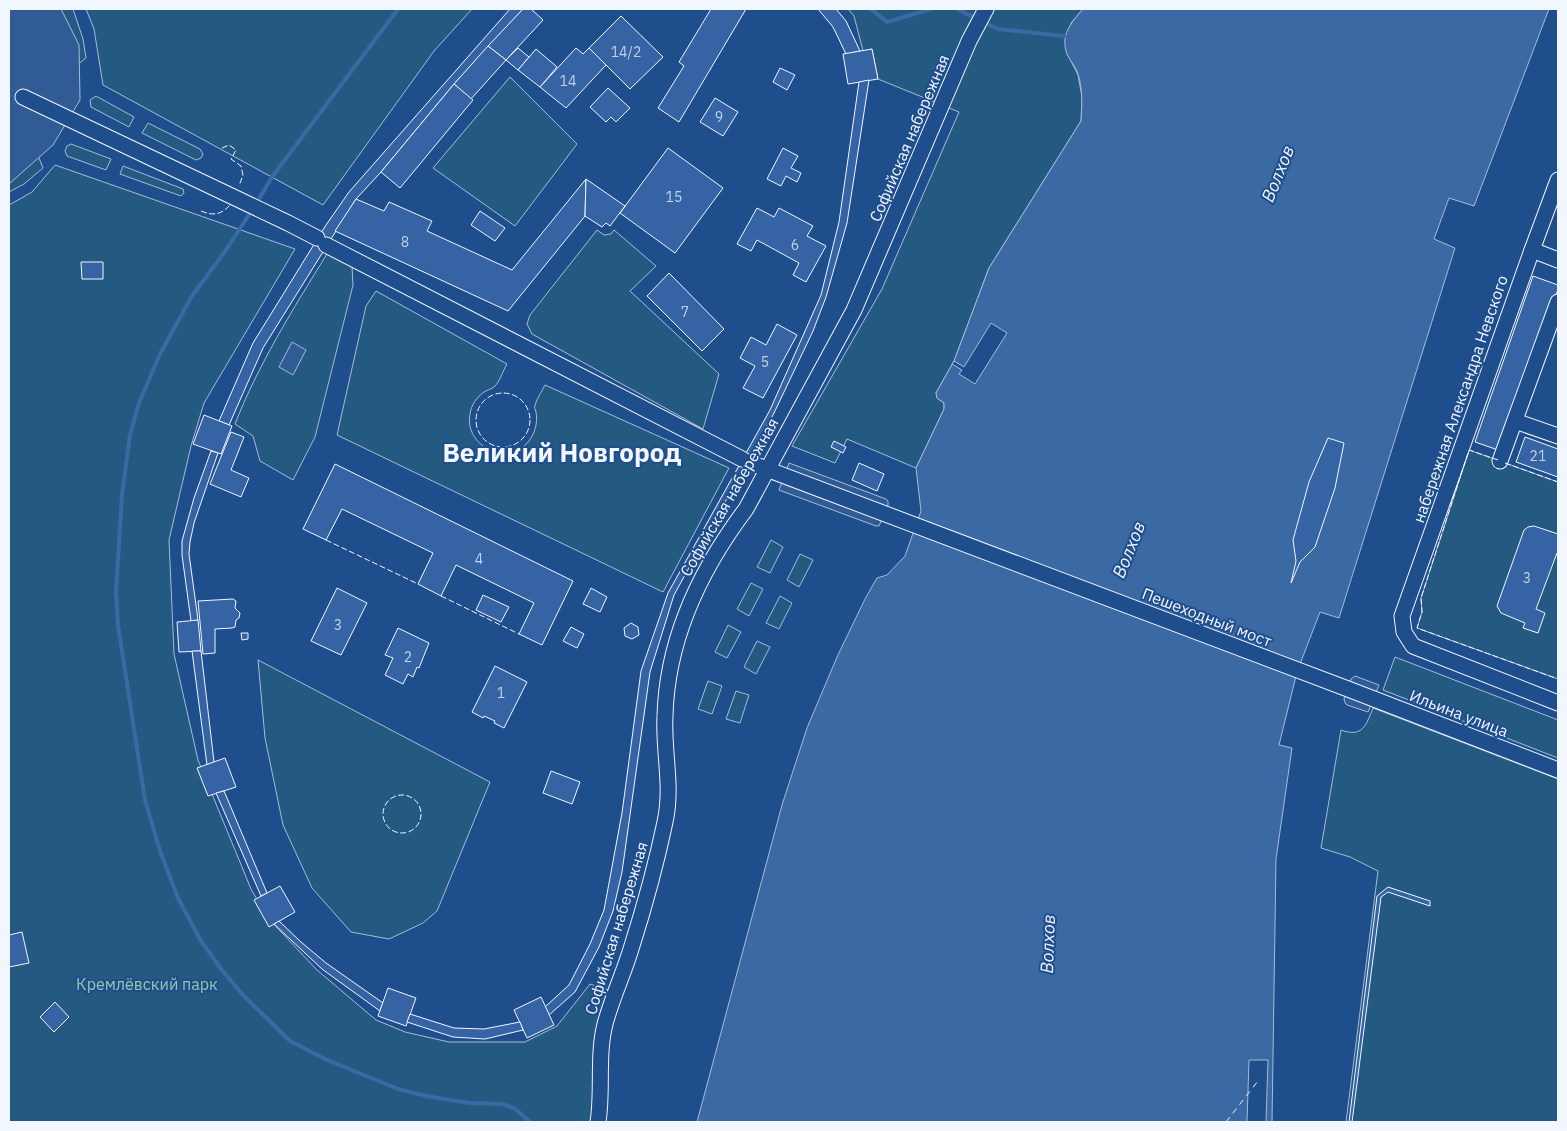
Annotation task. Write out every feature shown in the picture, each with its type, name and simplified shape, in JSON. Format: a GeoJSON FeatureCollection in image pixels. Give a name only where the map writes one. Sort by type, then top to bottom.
{"type":"FeatureCollection","features":[{"type":"Feature","properties":{"kind":"street","name":"Софийская набережная"},"geometry":{"type":"LineString","coordinates":[[598,1122],[601,1054],[605,1026],[645,904],[665,820],[668,794],[664,718],[667,683],[684,618],[704,572],[724,538],[746,509],[768,471],[854,310],[975,28],[986,9]]}},
{"type":"Feature","properties":{"kind":"street","name":"Пешеходный мост"},"geometry":{"type":"LineString","coordinates":[[23,97],[288,223],[744,461],[1348,689]]}},
{"type":"Feature","properties":{"kind":"street","name":"набережная Александра Невского"},"geometry":{"type":"LineString","coordinates":[[1558,180],[1402,616],[1404,632],[1413,646],[1558,703]]}},
{"type":"Feature","properties":{"kind":"street"},"geometry":{"type":"LineString","coordinates":[[1532,250],[1558,260]]}},
{"type":"Feature","properties":{"kind":"street"},"geometry":{"type":"LineString","coordinates":[[1500,461],[1558,302]]}},
{"type":"Feature","properties":{"kind":"street"},"geometry":{"type":"LineString","coordinates":[[1515,421],[1558,436]]}},
{"type":"Feature","properties":{"kind":"street","name":"Ильина улица"},"geometry":{"type":"LineString","coordinates":[[1348,689],[1558,770]]}},
{"type":"Feature","properties":{"kind":"green space"},"geometry":{"type":"Polygon","coordinates":[[[57,9],[73,9],[83,39],[86,58],[71,70],[57,9]]]}},
{"type":"Feature","properties":{"kind":"green space"},"geometry":{"type":"Polygon","coordinates":[[[86,9],[472,9],[434,51],[323,205],[103,85],[94,29],[86,9]]]}},
{"type":"Feature","properties":{"kind":"green space"},"geometry":{"type":"Polygon","coordinates":[[[848,9],[1083,9],[1071,23],[1067,53],[1078,75],[1082,97],[1081,121],[989,268],[954,361],[936,393],[937,398],[944,403],[944,409],[916,468],[847,439],[835,463],[792,446],[882,289],[959,112],[878,79],[872,49],[863,51],[854,16],[848,9]]]}},
{"type":"Feature","properties":{"kind":"green space"},"geometry":{"type":"Polygon","coordinates":[[[510,77],[577,144],[515,226],[433,168],[510,77]]]}},
{"type":"Feature","properties":{"kind":"green space"},"geometry":{"type":"Polygon","coordinates":[[[96,96],[134,117],[129,127],[91,107],[90,100],[96,96]]]}},
{"type":"Feature","properties":{"kind":"green space"},"geometry":{"type":"Polygon","coordinates":[[[148,123],[200,149],[203,154],[201,158],[196,160],[142,133],[148,123]]]}},
{"type":"Feature","properties":{"kind":"green space"},"geometry":{"type":"Polygon","coordinates":[[[71,144],[111,159],[106,170],[67,156],[65,151],[67,146],[71,144]]]}},
{"type":"Feature","properties":{"kind":"green space"},"geometry":{"type":"Polygon","coordinates":[[[37,153],[43,168],[24,184],[9,192],[9,174],[37,153]]]}},
{"type":"Feature","properties":{"kind":"green space","name":"Кремлёвский парк"},"geometry":{"type":"Polygon","coordinates":[[[55,165],[295,249],[204,403],[191,446],[169,540],[174,654],[198,760],[251,889],[267,917],[317,970],[376,1020],[405,1032],[449,1042],[525,1042],[557,1026],[590,984],[609,990],[591,1122],[9,1122],[9,205],[32,192],[55,165]]]}},
{"type":"Feature","properties":{"kind":"green space"},"geometry":{"type":"Polygon","coordinates":[[[123,166],[183,189],[184,193],[181,196],[120,174],[123,166]]]}},
{"type":"Feature","properties":{"kind":"green space"},"geometry":{"type":"Polygon","coordinates":[[[597,230],[604,235],[611,234],[614,230],[656,266],[630,291],[719,374],[703,429],[532,334],[527,324],[530,315],[597,230]]]}},
{"type":"Feature","properties":{"kind":"green space"},"geometry":{"type":"Polygon","coordinates":[[[327,254],[352,266],[353,285],[315,437],[293,480],[260,461],[253,436],[235,424],[265,359],[327,254]]]}},
{"type":"Feature","properties":{"kind":"green space"},"geometry":{"type":"Polygon","coordinates":[[[376,291],[507,364],[496,385],[479,396],[473,404],[470,414],[470,426],[474,436],[480,444],[489,450],[500,453],[510,452],[520,449],[529,441],[536,423],[535,405],[545,385],[729,468],[663,592],[337,435],[366,306],[376,291]]]}},
{"type":"Feature","properties":{"kind":"green space"},"geometry":{"type":"Polygon","coordinates":[[[1469,450],[1558,482],[1558,679],[1417,628],[1422,612],[1421,598],[1469,450]]]}},
{"type":"Feature","properties":{"kind":"green space"},"geometry":{"type":"Polygon","coordinates":[[[771,540],[783,547],[770,573],[757,567],[771,540]]]}},
{"type":"Feature","properties":{"kind":"green space"},"geometry":{"type":"Polygon","coordinates":[[[800,554],[813,560],[799,587],[787,580],[800,554]]]}},
{"type":"Feature","properties":{"kind":"green space"},"geometry":{"type":"Polygon","coordinates":[[[751,583],[763,589],[749,616],[737,609],[751,583]]]}},
{"type":"Feature","properties":{"kind":"green space"},"geometry":{"type":"Polygon","coordinates":[[[780,596],[792,603],[779,629],[766,623],[780,596]]]}},
{"type":"Feature","properties":{"kind":"green space"},"geometry":{"type":"Polygon","coordinates":[[[728,625],[741,632],[727,658],[715,652],[728,625]]]}},
{"type":"Feature","properties":{"kind":"green space"},"geometry":{"type":"Polygon","coordinates":[[[757,641],[770,647],[756,674],[744,667],[757,641]]]}},
{"type":"Feature","properties":{"kind":"green space"},"geometry":{"type":"Polygon","coordinates":[[[1395,657],[1558,720],[1558,758],[1383,690],[1395,657]]]}},
{"type":"Feature","properties":{"kind":"green space"},"geometry":{"type":"Polygon","coordinates":[[[258,660],[490,782],[437,911],[423,923],[389,939],[351,932],[312,888],[283,825],[265,738],[258,660]]]}},
{"type":"Feature","properties":{"kind":"green space"},"geometry":{"type":"Polygon","coordinates":[[[708,681],[722,686],[712,714],[698,709],[708,681]]]}},
{"type":"Feature","properties":{"kind":"green space"},"geometry":{"type":"Polygon","coordinates":[[[736,691],[749,695],[740,723],[726,719],[736,691]]]}},
{"type":"Feature","properties":{"kind":"green space"},"geometry":{"type":"Polygon","coordinates":[[[1373,708],[1558,779],[1558,1122],[1346,1122],[1378,871],[1350,857],[1321,848],[1341,730],[1348,732],[1359,731],[1366,725],[1373,708]]]}},
{"type":"Feature","properties":{"kind":"shaded area"},"geometry":{"type":"Polygon","coordinates":[[[9,9],[61,9],[79,45],[80,100],[53,145],[9,184],[9,9]]]}},
{"type":"Feature","properties":{"kind":"shaded area"},"geometry":{"type":"Polygon","coordinates":[[[292,342],[306,350],[293,375],[279,367],[292,342]]]}},
{"type":"Feature","properties":{"kind":"shaded area"},"geometry":{"type":"Polygon","coordinates":[[[789,463],[886,499],[888,505],[879,526],[779,490],[789,463]]]}},
{"type":"Feature","properties":{"kind":"shaded area"},"geometry":{"type":"Polygon","coordinates":[[[1355,676],[1379,685],[1368,712],[1345,703],[1344,699],[1351,679],[1355,676]]]}},
{"type":"Feature","properties":{"kind":"water","name":"Волхов"},"geometry":{"type":"Polygon","coordinates":[[[1083,9],[1549,9],[1474,206],[1449,198],[1434,239],[1455,248],[1339,618],[1320,612],[1297,672],[1279,745],[1292,748],[1276,859],[1272,1122],[697,1122],[782,805],[807,728],[837,657],[865,599],[877,578],[887,575],[905,556],[921,511],[916,468],[944,409],[944,403],[937,398],[936,393],[954,361],[989,268],[1081,121],[1082,98],[1080,80],[1067,54],[1065,41],[1071,24],[1083,9]]]}},
{"type":"Feature","properties":{"kind":"pier"},"geometry":{"type":"Polygon","coordinates":[[[991,323],[1007,333],[975,384],[959,374],[962,370],[952,364],[954,361],[964,367],[991,323]]]}},
{"type":"Feature","properties":{"kind":"pier"},"geometry":{"type":"Polygon","coordinates":[[[1249,1060],[1268,1060],[1266,1122],[1247,1122],[1249,1060]]]}},
{"type":"Feature","properties":{"kind":"building"},"geometry":{"type":"Polygon","coordinates":[[[510,9],[523,9],[454,84],[381,172],[356,199],[263,348],[229,425],[219,421],[253,343],[326,225],[349,192],[510,9]]]}},
{"type":"Feature","properties":{"kind":"building"},"geometry":{"type":"Polygon","coordinates":[[[523,9],[531,9],[543,20],[506,60],[488,46],[523,9]]]}},
{"type":"Feature","properties":{"kind":"building"},"geometry":{"type":"Polygon","coordinates":[[[711,9],[746,9],[679,122],[658,108],[684,66],[679,62],[711,9]]]}},
{"type":"Feature","properties":{"kind":"building"},"geometry":{"type":"Polygon","coordinates":[[[818,9],[836,9],[846,21],[860,51],[846,54],[833,27],[818,9]]]}},
{"type":"Feature","properties":{"kind":"building"},"geometry":{"type":"Polygon","coordinates":[[[621,16],[663,57],[630,89],[589,48],[621,16]]]}},
{"type":"Feature","properties":{"kind":"building"},"geometry":{"type":"Polygon","coordinates":[[[488,46],[506,60],[471,99],[454,84],[488,46]]]}},
{"type":"Feature","properties":{"kind":"building"},"geometry":{"type":"Polygon","coordinates":[[[518,48],[529,57],[518,70],[506,60],[518,48]]]}},
{"type":"Feature","properties":{"kind":"building"},"geometry":{"type":"Polygon","coordinates":[[[576,48],[583,54],[589,48],[606,65],[566,108],[540,87],[576,48]]]}},
{"type":"Feature","properties":{"kind":"building"},"geometry":{"type":"Polygon","coordinates":[[[536,49],[557,67],[540,87],[518,70],[536,49]]]}},
{"type":"Feature","properties":{"kind":"building"},"geometry":{"type":"Polygon","coordinates":[[[872,49],[878,79],[848,84],[843,54],[872,49]]]}},
{"type":"Feature","properties":{"kind":"building"},"geometry":{"type":"Polygon","coordinates":[[[780,68],[795,75],[787,90],[773,82],[780,68]]]}},
{"type":"Feature","properties":{"kind":"building"},"geometry":{"type":"Polygon","coordinates":[[[869,80],[847,223],[826,297],[813,331],[774,413],[674,595],[650,672],[622,872],[613,911],[599,947],[575,992],[549,1015],[545,1007],[569,985],[590,944],[604,910],[622,813],[641,671],[668,593],[770,410],[821,295],[839,222],[859,82],[869,80]]]}},
{"type":"Feature","properties":{"kind":"building"},"geometry":{"type":"Polygon","coordinates":[[[454,84],[473,100],[400,188],[381,172],[454,84]]]}},
{"type":"Feature","properties":{"kind":"building"},"geometry":{"type":"Polygon","coordinates":[[[608,88],[630,108],[616,122],[611,117],[606,122],[590,107],[608,88]]]}},
{"type":"Feature","properties":{"kind":"building"},"geometry":{"type":"Polygon","coordinates":[[[715,98],[738,112],[723,136],[700,122],[715,98]]]}},
{"type":"Feature","properties":{"kind":"building"},"geometry":{"type":"Polygon","coordinates":[[[668,148],[723,188],[675,253],[620,213],[668,148]]]}},
{"type":"Feature","properties":{"kind":"building"},"geometry":{"type":"Polygon","coordinates":[[[783,148],[798,156],[791,168],[801,173],[797,182],[786,176],[781,186],[767,179],[783,148]]]}},
{"type":"Feature","properties":{"kind":"building"},"geometry":{"type":"Polygon","coordinates":[[[586,179],[585,216],[508,311],[335,231],[356,199],[384,211],[389,202],[432,221],[427,231],[512,270],[586,179]]]}},
{"type":"Feature","properties":{"kind":"building"},"geometry":{"type":"Polygon","coordinates":[[[586,179],[625,206],[610,226],[606,223],[602,227],[585,216],[586,179]]]}},
{"type":"Feature","properties":{"kind":"building"},"geometry":{"type":"Polygon","coordinates":[[[757,208],[774,217],[779,208],[813,226],[807,236],[826,246],[806,282],[793,275],[799,263],[757,240],[751,251],[737,244],[757,208]]]}},
{"type":"Feature","properties":{"kind":"building"},"geometry":{"type":"Polygon","coordinates":[[[480,211],[505,228],[495,241],[471,225],[480,211]]]}},
{"type":"Feature","properties":{"kind":"building"},"geometry":{"type":"Polygon","coordinates":[[[81,262],[103,262],[103,279],[82,279],[81,262]]]}},
{"type":"Feature","properties":{"kind":"building"},"geometry":{"type":"Polygon","coordinates":[[[669,273],[724,329],[702,351],[647,296],[669,273]]]}},
{"type":"Feature","properties":{"kind":"building"},"geometry":{"type":"Polygon","coordinates":[[[1533,276],[1558,285],[1558,289],[1501,451],[1475,442],[1533,276]]]}},
{"type":"Feature","properties":{"kind":"building"},"geometry":{"type":"Polygon","coordinates":[[[777,324],[797,335],[763,398],[743,388],[755,366],[740,358],[751,337],[766,345],[777,324]]]}},
{"type":"Feature","properties":{"kind":"building"},"geometry":{"type":"Polygon","coordinates":[[[204,415],[232,426],[221,454],[193,444],[204,415]]]}},
{"type":"Feature","properties":{"kind":"building"},"geometry":{"type":"Polygon","coordinates":[[[231,432],[244,437],[231,470],[249,478],[241,497],[210,484],[231,432]]]}},
{"type":"Feature","properties":{"kind":"building"},"geometry":{"type":"Polygon","coordinates":[[[1525,437],[1558,449],[1558,477],[1516,462],[1525,437]]]}},
{"type":"Feature","properties":{"kind":"building"},"geometry":{"type":"Polygon","coordinates":[[[1328,438],[1344,443],[1335,488],[1315,547],[1300,562],[1291,583],[1296,561],[1293,540],[1309,482],[1328,438]]]}},
{"type":"Feature","properties":{"kind":"building"},"geometry":{"type":"Polygon","coordinates":[[[834,441],[846,447],[843,453],[831,447],[834,441]]]}},
{"type":"Feature","properties":{"kind":"building"},"geometry":{"type":"Polygon","coordinates":[[[211,451],[218,453],[194,523],[190,542],[189,554],[198,620],[191,621],[182,555],[182,541],[194,498],[211,451]]]}},
{"type":"Feature","properties":{"kind":"building"},"geometry":{"type":"Polygon","coordinates":[[[859,463],[884,474],[877,491],[852,480],[859,463]]]}},
{"type":"Feature","properties":{"kind":"building"},"geometry":{"type":"Polygon","coordinates":[[[335,464],[573,581],[542,645],[519,634],[534,603],[456,565],[441,596],[418,584],[433,553],[342,509],[326,540],[303,529],[335,464]]]}},
{"type":"Feature","properties":{"kind":"building"},"geometry":{"type":"Polygon","coordinates":[[[1534,526],[1558,534],[1558,554],[1536,609],[1545,613],[1538,633],[1523,628],[1525,623],[1501,613],[1497,606],[1524,530],[1534,526]]]}},
{"type":"Feature","properties":{"kind":"building"},"geometry":{"type":"Polygon","coordinates":[[[337,588],[367,603],[341,655],[311,641],[337,588]]]}},
{"type":"Feature","properties":{"kind":"building"},"geometry":{"type":"Polygon","coordinates":[[[591,588],[607,597],[600,612],[583,604],[591,588]]]}},
{"type":"Feature","properties":{"kind":"building"},"geometry":{"type":"Polygon","coordinates":[[[483,595],[509,607],[501,622],[476,610],[483,595]]]}},
{"type":"Feature","properties":{"kind":"building"},"geometry":{"type":"Polygon","coordinates":[[[233,599],[236,601],[235,608],[240,613],[235,627],[215,629],[215,653],[203,654],[198,601],[233,599]]]}},
{"type":"Feature","properties":{"kind":"building"},"geometry":{"type":"Polygon","coordinates":[[[198,620],[201,651],[179,652],[177,622],[198,620]]]}},
{"type":"Feature","properties":{"kind":"building"},"geometry":{"type":"Polygon","coordinates":[[[631,623],[638,627],[639,635],[632,639],[625,636],[624,628],[631,623]]]}},
{"type":"Feature","properties":{"kind":"building"},"geometry":{"type":"Polygon","coordinates":[[[571,627],[584,634],[577,648],[563,641],[571,627]]]}},
{"type":"Feature","properties":{"kind":"building"},"geometry":{"type":"Polygon","coordinates":[[[398,628],[429,643],[419,668],[417,667],[413,677],[408,674],[403,684],[385,675],[393,658],[385,655],[398,628]]]}},
{"type":"Feature","properties":{"kind":"building"},"geometry":{"type":"Polygon","coordinates":[[[241,633],[248,633],[248,639],[242,640],[241,633]]]}},
{"type":"Feature","properties":{"kind":"building"},"geometry":{"type":"Polygon","coordinates":[[[192,651],[201,651],[214,762],[207,765],[192,651]]]}},
{"type":"Feature","properties":{"kind":"building"},"geometry":{"type":"Polygon","coordinates":[[[495,666],[527,682],[504,728],[494,723],[495,721],[484,716],[483,718],[472,712],[495,666]]]}},
{"type":"Feature","properties":{"kind":"building"},"geometry":{"type":"Polygon","coordinates":[[[225,758],[236,787],[208,796],[197,768],[225,758]]]}},
{"type":"Feature","properties":{"kind":"building"},"geometry":{"type":"Polygon","coordinates":[[[551,771],[580,782],[572,804],[543,793],[551,771]]]}},
{"type":"Feature","properties":{"kind":"building"},"geometry":{"type":"Polygon","coordinates":[[[224,791],[267,893],[261,896],[216,793],[224,791]]]}},
{"type":"Feature","properties":{"kind":"building"},"geometry":{"type":"Polygon","coordinates":[[[280,886],[295,912],[269,927],[254,900],[280,886]]]}},
{"type":"Feature","properties":{"kind":"building"},"geometry":{"type":"Polygon","coordinates":[[[1388,887],[1430,901],[1430,906],[1388,892],[1381,897],[1352,1122],[1349,1122],[1377,896],[1388,887]]]}},
{"type":"Feature","properties":{"kind":"building"},"geometry":{"type":"Polygon","coordinates":[[[279,921],[326,963],[383,1003],[380,1011],[322,969],[274,924],[279,921]]]}},
{"type":"Feature","properties":{"kind":"building"},"geometry":{"type":"Polygon","coordinates":[[[22,932],[29,963],[9,967],[9,935],[22,932]]]}},
{"type":"Feature","properties":{"kind":"building"},"geometry":{"type":"Polygon","coordinates":[[[388,988],[416,998],[406,1026],[378,1016],[388,988]]]}},
{"type":"Feature","properties":{"kind":"building"},"geometry":{"type":"Polygon","coordinates":[[[541,997],[554,1025],[527,1038],[514,1010],[541,997]]]}},
{"type":"Feature","properties":{"kind":"building"},"geometry":{"type":"Polygon","coordinates":[[[55,1002],[69,1017],[54,1032],[40,1017],[55,1002]]]}},
{"type":"Feature","properties":{"kind":"building"},"geometry":{"type":"Polygon","coordinates":[[[410,1014],[454,1028],[484,1029],[520,1022],[523,1030],[485,1039],[453,1037],[407,1022],[410,1014]]]}},
{"type":"Feature","properties":{"kind":"waterway"},"geometry":{"type":"LineString","coordinates":[[256,204],[272,177],[398,9]]}},
{"type":"Feature","properties":{"kind":"waterway"},"geometry":{"type":"LineString","coordinates":[[871,9],[887,22],[931,9]]}},
{"type":"Feature","properties":{"kind":"waterway"},"geometry":{"type":"LineString","coordinates":[[957,9],[977,19]]}},
{"type":"Feature","properties":{"kind":"waterway"},"geometry":{"type":"LineString","coordinates":[[983,22],[998,29],[1064,36]]}},
{"type":"Feature","properties":{"kind":"waterway"},"geometry":{"type":"LineString","coordinates":[[252,210],[226,250],[192,296],[160,354],[139,403],[130,435],[122,494],[116,592],[118,625],[145,800],[160,851],[178,898],[201,941],[243,995],[290,1041],[325,1059],[398,1089],[469,1103],[502,1104],[514,1108],[530,1122]]}},
{"type":"Feature","properties":{"kind":"ferry route"},"geometry":{"type":"LineString","coordinates":[[1226,1122],[1258,1081]]}},
{"type":"Feature","properties":{"kind":"fence"},"geometry":{"type":"LineString","coordinates":[[222,148],[229,145],[236,150],[231,159],[241,166],[243,175],[239,186]]}},
{"type":"Feature","properties":{"kind":"fence"},"geometry":{"type":"LineString","coordinates":[[201,211],[217,214],[230,205]]}},
{"type":"Feature","properties":{"kind":"fence"},"geometry":{"type":"LineString","coordinates":[[498,393],[508,393],[518,397],[526,405],[530,420],[526,435],[518,443],[508,447],[498,447],[488,443],[480,435],[476,425],[476,415],[480,405],[488,397],[498,393]]}},
{"type":"Feature","properties":{"kind":"fence"},"geometry":{"type":"LineString","coordinates":[[1498,460],[1469,450],[1421,598],[1422,612],[1417,628],[1558,679]]}},
{"type":"Feature","properties":{"kind":"fence"},"geometry":{"type":"LineString","coordinates":[[1505,463],[1558,482]]}},
{"type":"Feature","properties":{"kind":"fence"},"geometry":{"type":"LineString","coordinates":[[326,540],[418,584]]}},
{"type":"Feature","properties":{"kind":"fence"},"geometry":{"type":"LineString","coordinates":[[441,596],[519,634]]}},
{"type":"Feature","properties":{"kind":"fence"},"geometry":{"type":"LineString","coordinates":[[402,795],[409,796],[415,801],[420,807],[421,814],[420,821],[415,827],[409,832],[402,833],[395,832],[389,827],[384,821],[383,814],[384,807],[389,801],[395,796],[402,795]]}},
{"type":"Feature","properties":{"kind":"district","name":"Великий Новгород"},"geometry":{"type":"Point","coordinates":[562,453]}}]}
